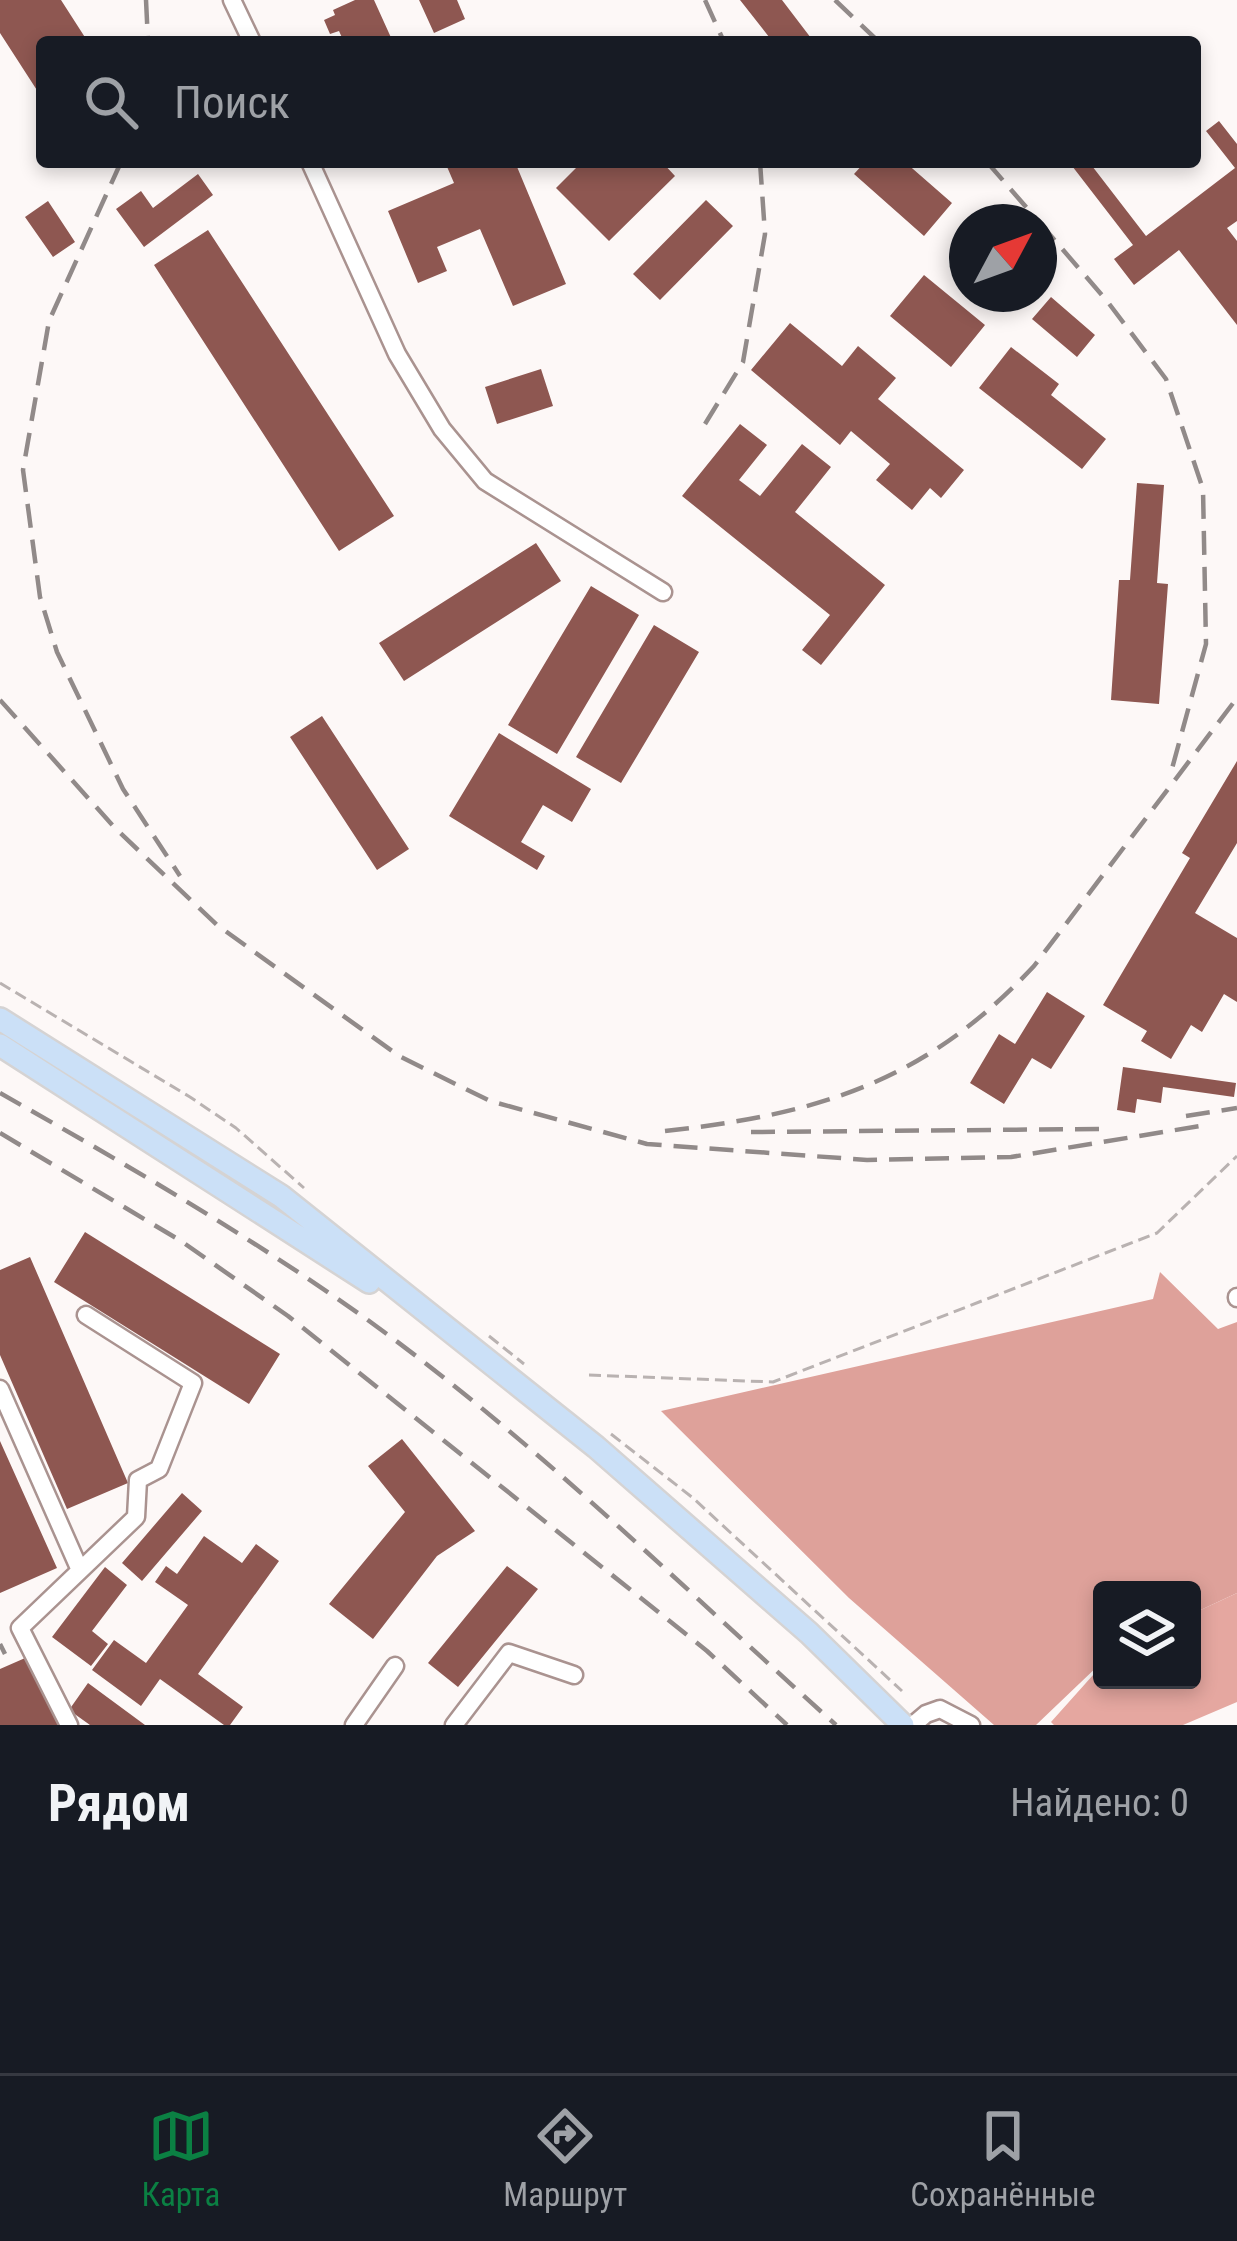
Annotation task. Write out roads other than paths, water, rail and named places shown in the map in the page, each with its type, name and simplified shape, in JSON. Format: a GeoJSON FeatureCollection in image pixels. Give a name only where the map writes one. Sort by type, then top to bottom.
{"type":"FeatureCollection","features":[{"type":"Feature","properties":{"kind":"main road"},"geometry":{"type":"LineString","coordinates":[[0,1019],[281,1196],[708,1542],[903,1725]]}},
{"type":"Feature","properties":{"kind":"main road"},"geometry":{"type":"LineString","coordinates":[[0,1045],[485,1358]]}},
{"type":"Feature","properties":{"kind":"lane"},"geometry":{"type":"LineString","coordinates":[[232,0],[250,36]]}},
{"type":"Feature","properties":{"kind":"lane"},"geometry":{"type":"LineString","coordinates":[[313,168],[397,354],[442,429],[485,481],[663,592]]}},
{"type":"Feature","properties":{"kind":"lane"},"geometry":{"type":"LineString","coordinates":[[69,1725],[20,1628],[136,1517],[137,1480],[159,1468],[193,1383],[86,1315]]}},
{"type":"Feature","properties":{"kind":"lane"},"geometry":{"type":"LineString","coordinates":[[0,1389],[79,1568]]}},
{"type":"Feature","properties":{"kind":"lane"},"geometry":{"type":"LineString","coordinates":[[454,1725],[509,1653],[574,1675]]}},
{"type":"Feature","properties":{"kind":"lane"},"geometry":{"type":"LineString","coordinates":[[354,1725],[395,1666]]}},
{"type":"Feature","properties":{"kind":"lane"},"geometry":{"type":"LineString","coordinates":[[913,1725],[940,1709],[971,1725]]}},
{"type":"Feature","properties":{"kind":"railway"},"geometry":{"type":"LineString","coordinates":[[146,0],[148,36]]}},
{"type":"Feature","properties":{"kind":"railway"},"geometry":{"type":"LineString","coordinates":[[705,0],[721,36]]}},
{"type":"Feature","properties":{"kind":"railway"},"geometry":{"type":"LineString","coordinates":[[835,0],[873,36]]}},
{"type":"Feature","properties":{"kind":"railway"},"geometry":{"type":"LineString","coordinates":[[118,168],[49,321],[23,470],[40,597],[57,652],[123,789],[180,876]]}},
{"type":"Feature","properties":{"kind":"railway"},"geometry":{"type":"LineString","coordinates":[[705,424],[743,362],[765,234],[760,168]]}},
{"type":"Feature","properties":{"kind":"railway"},"geometry":{"type":"LineString","coordinates":[[992,168],[1023,204]]}},
{"type":"Feature","properties":{"kind":"railway"},"geometry":{"type":"LineString","coordinates":[[1057,243],[1166,379],[1203,489],[1206,644],[1170,776]]}},
{"type":"Feature","properties":{"kind":"railway"},"geometry":{"type":"LineString","coordinates":[[665,1131],[821,1102],[910,1065],[952,1038],[1034,966],[1237,698]]}},
{"type":"Feature","properties":{"kind":"railway"},"geometry":{"type":"LineString","coordinates":[[0,700],[115,828],[217,925],[399,1056],[490,1101],[647,1144],[867,1160],[1011,1157],[1206,1125]]}},
{"type":"Feature","properties":{"kind":"railway"},"geometry":{"type":"LineString","coordinates":[[0,1093],[226,1226],[421,1360],[603,1512],[836,1725]]}},
{"type":"Feature","properties":{"kind":"railway"},"geometry":{"type":"LineString","coordinates":[[1186,1116],[1237,1108]]}},
{"type":"Feature","properties":{"kind":"railway"},"geometry":{"type":"LineString","coordinates":[[751,1132],[1099,1129]]}},
{"type":"Feature","properties":{"kind":"railway"},"geometry":{"type":"LineString","coordinates":[[0,1133],[181,1241],[288,1316],[707,1651],[787,1725]]}},
{"type":"Feature","properties":{"kind":"railway"},"geometry":{"type":"LineString","coordinates":[[0,1644],[5,1654]]}}]}
